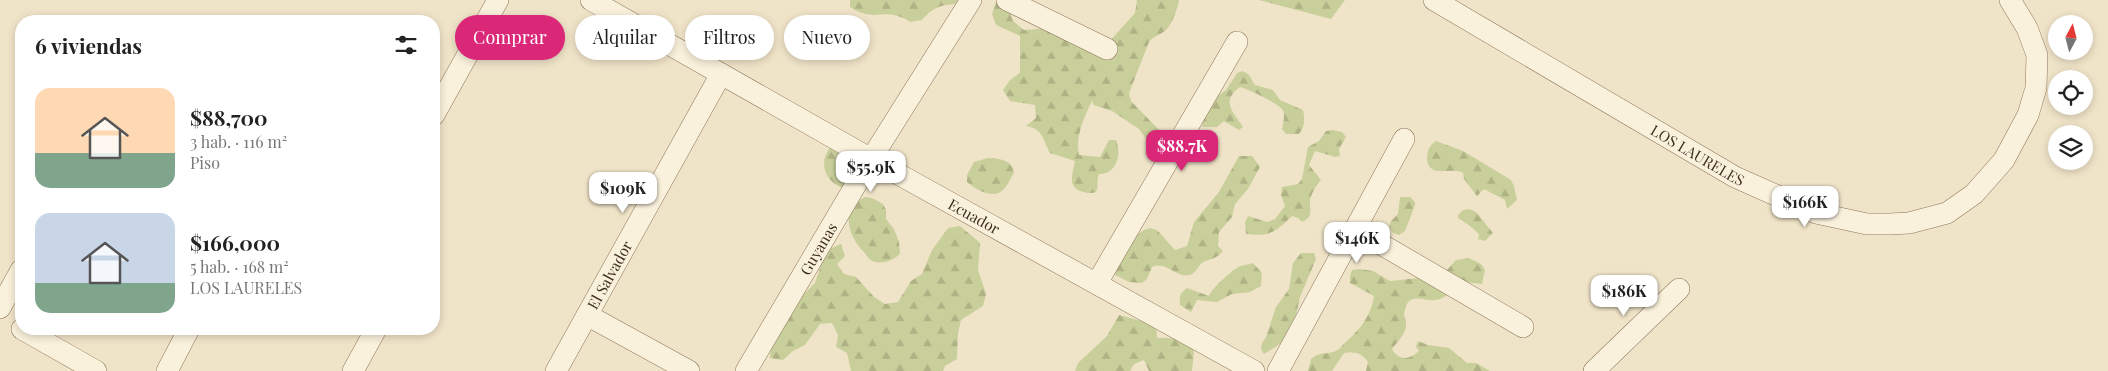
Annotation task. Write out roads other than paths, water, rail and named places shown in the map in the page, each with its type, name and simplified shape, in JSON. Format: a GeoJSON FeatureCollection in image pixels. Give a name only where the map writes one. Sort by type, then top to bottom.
{"type":"FeatureCollection","features":[{"type":"Feature","properties":{"kind":"street"},"geometry":{"type":"LineString","coordinates":[[440,104],[498,0]]}},
{"type":"Feature","properties":{"kind":"street","name":"Ecuador"},"geometry":{"type":"LineString","coordinates":[[591,0],[1254,371]]}},
{"type":"Feature","properties":{"kind":"street","name":"Guyanas"},"geometry":{"type":"LineString","coordinates":[[746,371],[871,158],[971,0]]}},
{"type":"Feature","properties":{"kind":"street"},"geometry":{"type":"LineString","coordinates":[[1007,0],[1098,45]]}},
{"type":"Feature","properties":{"kind":"street","name":"LOS LAURELES"},"geometry":{"type":"LineString","coordinates":[[1434,0],[1735,177],[1816,213],[1867,224],[1908,222],[1947,213],[1974,194],[2004,160],[2028,115],[2036,88],[2037,55],[2027,28],[2010,0]]}},
{"type":"Feature","properties":{"kind":"street"},"geometry":{"type":"LineString","coordinates":[[1097,283],[1237,42]]}},
{"type":"Feature","properties":{"kind":"street","name":"El Salvador"},"geometry":{"type":"LineString","coordinates":[[556,371],[721,74]]}},
{"type":"Feature","properties":{"kind":"street"},"geometry":{"type":"LineString","coordinates":[[1278,371],[1404,139]]}},
{"type":"Feature","properties":{"kind":"street"},"geometry":{"type":"LineString","coordinates":[[1355,229],[1523,327]]}},
{"type":"Feature","properties":{"kind":"street"},"geometry":{"type":"LineString","coordinates":[[0,308],[15,281]]}},
{"type":"Feature","properties":{"kind":"street"},"geometry":{"type":"LineString","coordinates":[[1594,371],[1679,289]]}},
{"type":"Feature","properties":{"kind":"street"},"geometry":{"type":"LineString","coordinates":[[588,315],[689,371]]}},
{"type":"Feature","properties":{"kind":"street"},"geometry":{"type":"LineString","coordinates":[[0,316],[15,325]]}},
{"type":"Feature","properties":{"kind":"street"},"geometry":{"type":"LineString","coordinates":[[33,335],[96,371]]}},
{"type":"Feature","properties":{"kind":"street"},"geometry":{"type":"LineString","coordinates":[[167,371],[186,335]]}},
{"type":"Feature","properties":{"kind":"street"},"geometry":{"type":"LineString","coordinates":[[352,371],[373,335]]}}]}
